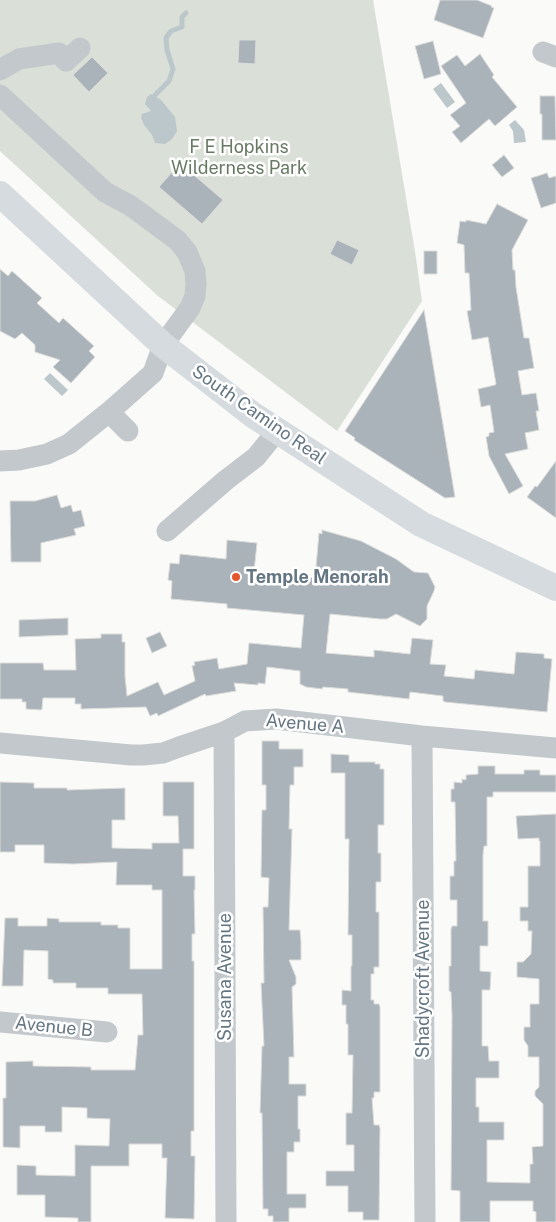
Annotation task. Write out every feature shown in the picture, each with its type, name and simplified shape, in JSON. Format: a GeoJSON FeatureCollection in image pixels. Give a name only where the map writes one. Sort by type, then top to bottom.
{"type":"FeatureCollection","features":[{"type":"Feature","properties":{"kind":"main road","name":"South Camino Real"},"geometry":{"type":"LineString","coordinates":[[0,194],[162,345],[253,415],[421,524],[554,587]]}},
{"type":"Feature","properties":{"kind":"street"},"geometry":{"type":"LineString","coordinates":[[0,70],[19,59],[59,54],[66,61],[80,48]]}},
{"type":"Feature","properties":{"kind":"street"},"geometry":{"type":"LineString","coordinates":[[0,95],[105,192],[131,206],[177,240],[187,252],[195,272],[195,296],[181,322],[162,345],[153,373],[69,444],[47,454],[19,460],[0,461]]}},
{"type":"Feature","properties":{"kind":"street"},"geometry":{"type":"LineString","coordinates":[[109,412],[128,431]]}},
{"type":"Feature","properties":{"kind":"street"},"geometry":{"type":"LineString","coordinates":[[167,531],[256,457],[277,431]]}},
{"type":"Feature","properties":{"kind":"street","name":"Avenue A"},"geometry":{"type":"LineString","coordinates":[[0,743],[143,755],[162,752],[224,732],[245,721],[276,718],[422,736],[556,748]]}},
{"type":"Feature","properties":{"kind":"street","name":"Susana Avenue"},"geometry":{"type":"LineString","coordinates":[[224,732],[226,1222]]}},
{"type":"Feature","properties":{"kind":"street","name":"Shadycroft Avenue"},"geometry":{"type":"LineString","coordinates":[[422,736],[425,1222]]}},
{"type":"Feature","properties":{"kind":"street","name":"Avenue B"},"geometry":{"type":"LineString","coordinates":[[0,1022],[107,1032]]}},
{"type":"Feature","properties":{"kind":"green space","name":"F E Hopkins Wilderness Park"},"geometry":{"type":"Polygon","coordinates":[[[0,0],[373,0],[422,301],[337,431],[158,296],[0,151],[0,0]]]}},
{"type":"Feature","properties":{"kind":"shaded area"},"geometry":{"type":"Polygon","coordinates":[[[441,83],[455,102],[447,108],[433,89],[441,83]]]}},
{"type":"Feature","properties":{"kind":"shaded area"},"geometry":{"type":"Polygon","coordinates":[[[151,94],[161,100],[175,117],[177,131],[172,139],[165,144],[155,143],[141,117],[142,114],[151,111],[145,104],[147,97],[151,94]]]}},
{"type":"Feature","properties":{"kind":"shaded area"},"geometry":{"type":"Polygon","coordinates":[[[515,120],[524,130],[526,142],[514,143],[513,131],[509,125],[515,120]]]}},
{"type":"Feature","properties":{"kind":"shaded area"},"geometry":{"type":"Polygon","coordinates":[[[50,373],[68,390],[62,396],[44,379],[50,373]]]}},
{"type":"Feature","properties":{"kind":"building"},"geometry":{"type":"Polygon","coordinates":[[[440,0],[477,0],[492,6],[494,8],[483,38],[434,20],[440,0]]]}},
{"type":"Feature","properties":{"kind":"building"},"geometry":{"type":"Polygon","coordinates":[[[239,40],[256,40],[255,64],[238,63],[239,40]]]}},
{"type":"Feature","properties":{"kind":"building"},"geometry":{"type":"Polygon","coordinates":[[[433,41],[441,74],[424,79],[415,46],[433,41]]]}},
{"type":"Feature","properties":{"kind":"building"},"geometry":{"type":"Polygon","coordinates":[[[480,54],[494,75],[492,77],[517,107],[495,126],[489,119],[461,143],[452,132],[460,126],[450,115],[466,103],[441,66],[457,55],[465,66],[480,54]]]}},
{"type":"Feature","properties":{"kind":"building"},"geometry":{"type":"Polygon","coordinates":[[[92,57],[108,73],[89,92],[73,75],[92,57]]]}},
{"type":"Feature","properties":{"kind":"building"},"geometry":{"type":"Polygon","coordinates":[[[540,96],[555,96],[556,140],[542,140],[540,96]]]}},
{"type":"Feature","properties":{"kind":"building"},"geometry":{"type":"Polygon","coordinates":[[[504,155],[514,168],[502,177],[492,165],[504,155]]]}},
{"type":"Feature","properties":{"kind":"building"},"geometry":{"type":"Polygon","coordinates":[[[180,163],[223,200],[202,224],[159,187],[180,163]]]}},
{"type":"Feature","properties":{"kind":"building"},"geometry":{"type":"Polygon","coordinates":[[[547,173],[549,178],[556,176],[556,203],[541,208],[531,178],[547,173]]]}},
{"type":"Feature","properties":{"kind":"building"},"geometry":{"type":"Polygon","coordinates":[[[497,204],[528,220],[512,250],[513,270],[515,270],[524,338],[529,338],[534,368],[518,371],[522,395],[536,393],[539,411],[536,411],[539,430],[525,433],[528,449],[505,454],[523,486],[509,494],[489,456],[486,437],[489,436],[489,433],[494,432],[490,405],[481,407],[478,389],[496,384],[488,337],[472,340],[467,311],[471,310],[469,273],[465,273],[464,245],[457,243],[460,221],[466,222],[466,220],[486,224],[497,204]]]}},
{"type":"Feature","properties":{"kind":"building"},"geometry":{"type":"Polygon","coordinates":[[[337,240],[359,250],[352,265],[330,254],[337,240]]]}},
{"type":"Feature","properties":{"kind":"building"},"geometry":{"type":"Polygon","coordinates":[[[424,251],[437,251],[437,274],[424,274],[424,251]]]}},
{"type":"Feature","properties":{"kind":"building"},"geometry":{"type":"Polygon","coordinates":[[[0,269],[8,276],[12,271],[42,298],[37,303],[59,323],[63,318],[94,346],[89,351],[95,357],[71,383],[53,367],[60,360],[35,352],[35,345],[22,333],[15,339],[0,331],[0,269]]]}},
{"type":"Feature","properties":{"kind":"building"},"geometry":{"type":"Polygon","coordinates":[[[424,310],[455,497],[445,498],[354,440],[355,438],[345,431],[424,310]]]}},
{"type":"Feature","properties":{"kind":"building"},"geometry":{"type":"Polygon","coordinates":[[[556,461],[556,518],[527,497],[535,486],[537,487],[556,461]]]}},
{"type":"Feature","properties":{"kind":"building"},"geometry":{"type":"Polygon","coordinates":[[[57,495],[61,508],[71,505],[73,512],[81,510],[85,526],[74,529],[76,535],[41,543],[41,562],[11,562],[10,501],[35,501],[57,495]]]}},
{"type":"Feature","properties":{"kind":"building"},"geometry":{"type":"Polygon","coordinates":[[[322,530],[361,541],[396,559],[414,572],[428,573],[435,587],[427,606],[427,619],[420,626],[396,614],[387,619],[380,619],[330,614],[326,653],[374,657],[374,650],[410,654],[412,638],[433,640],[430,664],[446,665],[444,676],[474,679],[475,670],[514,674],[516,652],[544,654],[544,658],[552,659],[547,712],[445,702],[443,701],[443,696],[410,692],[409,699],[348,692],[348,689],[306,687],[300,684],[300,671],[267,667],[265,684],[234,683],[236,691],[206,696],[205,694],[158,716],[157,713],[150,716],[146,707],[81,709],[81,704],[75,704],[75,698],[43,698],[41,710],[26,709],[26,702],[22,702],[22,699],[0,699],[0,663],[43,663],[44,670],[76,670],[75,639],[101,638],[101,634],[122,634],[122,642],[125,642],[127,696],[158,682],[164,695],[195,681],[192,666],[195,665],[194,662],[217,658],[219,669],[247,664],[249,643],[301,648],[304,615],[227,608],[227,604],[171,599],[172,581],[168,580],[170,563],[179,564],[180,554],[226,559],[227,540],[257,543],[254,572],[315,578],[319,533],[322,534],[322,530]]]}},
{"type":"Feature","properties":{"kind":"building"},"geometry":{"type":"Polygon","coordinates":[[[68,618],[68,635],[19,637],[19,620],[68,618]]]}},
{"type":"Feature","properties":{"kind":"building"},"geometry":{"type":"Polygon","coordinates":[[[160,632],[167,646],[152,653],[146,638],[160,632]]]}},
{"type":"Feature","properties":{"kind":"building"},"geometry":{"type":"Polygon","coordinates":[[[262,741],[279,741],[279,749],[303,749],[303,767],[294,767],[294,785],[290,785],[289,829],[292,829],[289,930],[300,930],[301,960],[289,960],[296,977],[296,984],[292,987],[294,1057],[289,1057],[289,1084],[306,1084],[306,1096],[298,1096],[300,1142],[294,1142],[294,1152],[287,1152],[287,1194],[306,1194],[306,1208],[289,1208],[289,1222],[273,1222],[273,1216],[268,1216],[268,1209],[263,1209],[262,1113],[260,1113],[262,1046],[264,1046],[261,983],[264,983],[263,907],[268,907],[269,878],[261,877],[262,810],[266,810],[266,785],[262,785],[262,741]]]}},
{"type":"Feature","properties":{"kind":"building"},"geometry":{"type":"Polygon","coordinates":[[[331,754],[349,755],[349,762],[375,762],[375,764],[380,764],[380,769],[384,769],[384,825],[378,825],[378,853],[381,853],[381,882],[376,882],[376,912],[379,912],[379,967],[374,967],[374,974],[371,974],[371,1000],[374,1000],[374,1004],[379,1004],[380,1007],[380,1092],[374,1092],[374,1098],[372,1098],[374,1125],[379,1125],[380,1128],[379,1220],[363,1220],[363,1212],[348,1212],[348,1186],[326,1186],[326,1171],[354,1171],[354,1145],[346,1145],[346,1113],[352,1113],[353,1055],[348,1055],[346,1005],[342,1005],[342,990],[351,991],[352,935],[348,935],[349,839],[345,839],[345,773],[331,773],[331,754]]]}},
{"type":"Feature","properties":{"kind":"building"},"geometry":{"type":"Polygon","coordinates":[[[478,766],[495,766],[495,774],[524,774],[524,770],[540,770],[540,775],[556,775],[556,792],[493,792],[493,797],[487,797],[487,846],[484,846],[483,855],[483,921],[488,921],[488,946],[480,946],[480,971],[491,972],[490,990],[482,990],[482,1046],[488,1046],[489,1061],[499,1061],[499,1078],[476,1078],[476,1107],[479,1107],[479,1122],[504,1122],[504,1140],[487,1140],[487,1182],[530,1183],[530,1164],[533,1164],[532,1147],[543,1146],[543,1104],[535,1096],[535,1091],[539,1087],[539,1057],[528,1057],[528,1046],[524,1040],[524,1027],[530,1027],[530,1004],[539,1004],[539,979],[517,977],[517,962],[523,962],[531,954],[532,931],[528,931],[528,921],[520,921],[520,907],[528,907],[528,866],[540,866],[540,841],[539,838],[518,839],[516,816],[556,814],[556,1222],[536,1222],[533,1201],[490,1201],[490,1222],[460,1222],[460,1191],[451,1190],[452,1016],[449,966],[451,966],[451,929],[452,926],[457,926],[457,900],[450,900],[450,876],[454,876],[454,861],[456,861],[455,802],[451,802],[451,789],[454,789],[454,782],[462,783],[462,779],[466,780],[466,775],[478,774],[478,766]]]}},
{"type":"Feature","properties":{"kind":"building"},"geometry":{"type":"Polygon","coordinates":[[[0,782],[34,783],[34,788],[67,788],[67,790],[125,788],[125,820],[112,820],[112,848],[152,849],[152,843],[179,843],[178,816],[163,816],[163,782],[194,782],[194,849],[183,849],[183,876],[195,876],[195,934],[192,934],[192,961],[194,961],[194,1131],[191,1131],[191,1156],[195,1156],[194,1219],[165,1218],[167,1158],[162,1158],[162,1144],[129,1144],[129,1166],[91,1166],[91,1222],[78,1222],[78,1218],[45,1217],[45,1195],[17,1195],[17,1165],[36,1166],[36,1175],[75,1176],[75,1145],[109,1146],[110,1119],[87,1118],[87,1108],[62,1107],[62,1132],[45,1132],[45,1126],[20,1126],[20,1148],[3,1147],[3,1098],[6,1098],[6,1062],[33,1061],[33,1066],[91,1067],[91,1070],[135,1070],[138,1035],[143,1035],[142,994],[108,994],[108,988],[76,988],[76,983],[53,983],[53,980],[48,979],[48,951],[24,950],[23,986],[2,986],[5,918],[18,918],[18,926],[47,926],[47,918],[59,919],[59,922],[101,922],[101,925],[118,925],[118,928],[130,928],[130,969],[162,969],[162,890],[152,890],[152,885],[116,885],[117,862],[44,863],[44,845],[15,845],[15,852],[0,852],[0,782]]]}},
{"type":"Feature","properties":{"kind":"waterway"},"geometry":{"type":"LineString","coordinates":[[155,95],[169,81],[173,69],[167,50],[166,38],[171,31],[182,27],[182,17],[186,13]]}},
{"type":"Feature","properties":{"kind":"place","name":"Temple Menorah"},"geometry":{"type":"Point","coordinates":[236,577]}}]}
